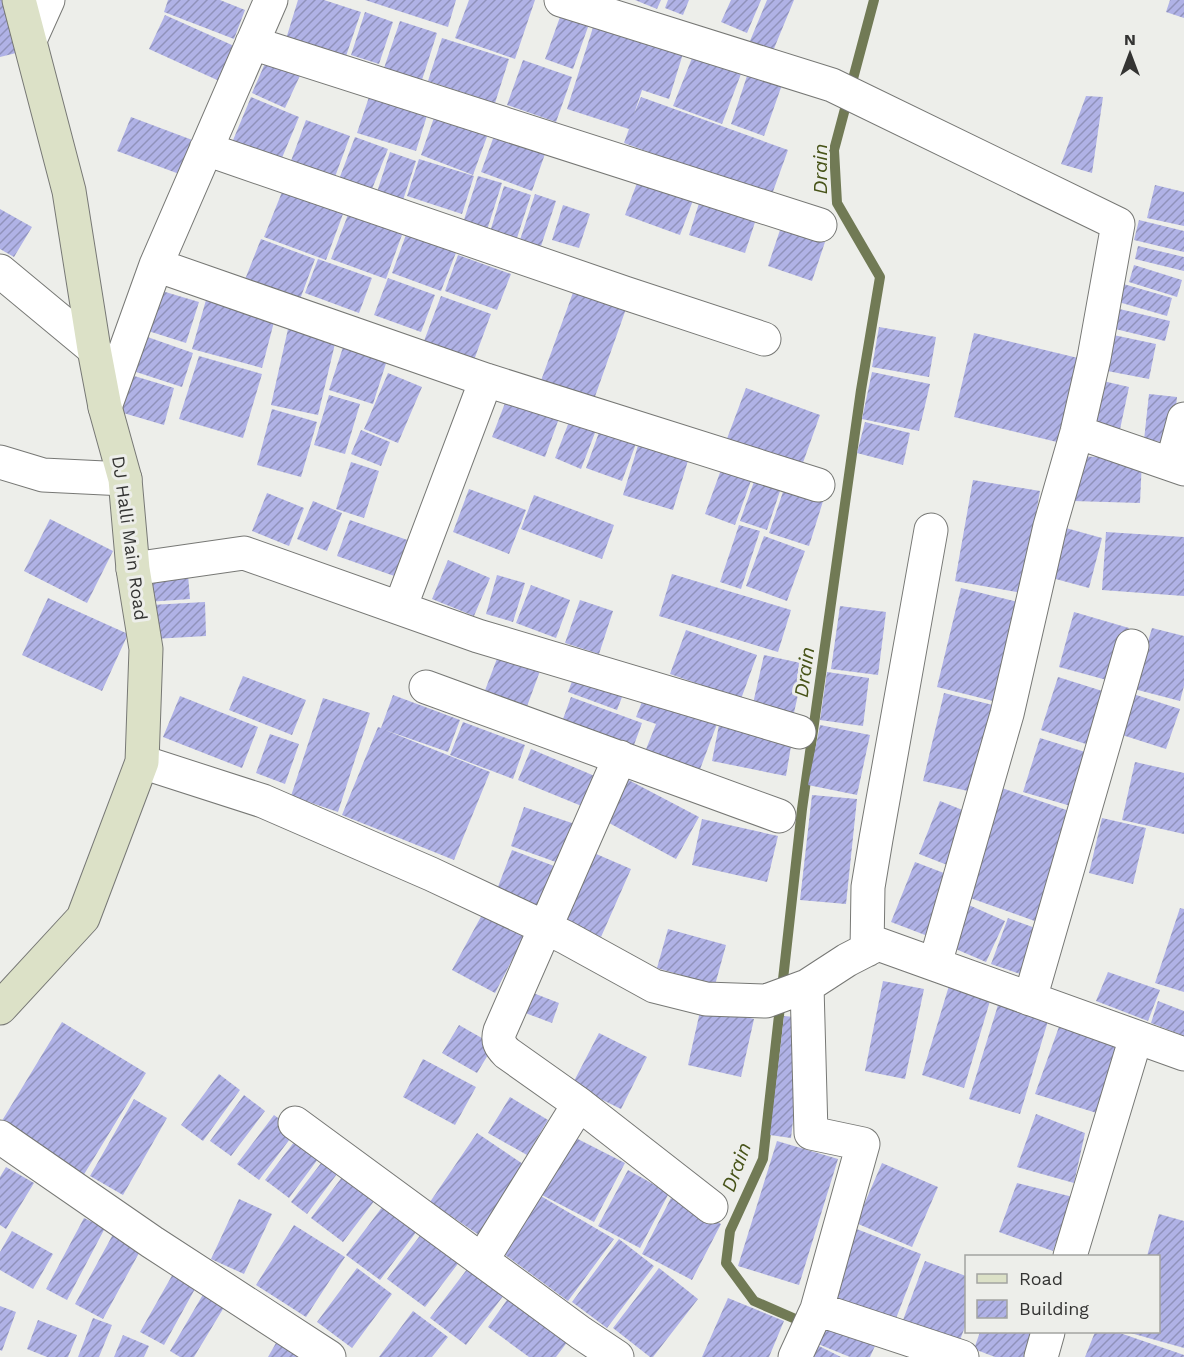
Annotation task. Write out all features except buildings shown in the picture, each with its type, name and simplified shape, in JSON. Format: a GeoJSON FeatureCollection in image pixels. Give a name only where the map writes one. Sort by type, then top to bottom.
{"type":"FeatureCollection","features":[{"type":"Feature","properties":{"kind":"street","name":"DJ Halli Main Road"},"geometry":{"type":"LineString","coordinates":[[0,1008],[82,918],[142,762],[146,649],[133,569],[124,479],[105,408],[69,191],[19,0]]}},
{"type":"Feature","properties":{"kind":"street"},"geometry":{"type":"LineString","coordinates":[[30,40],[48,0]]}},
{"type":"Feature","properties":{"kind":"street"},"geometry":{"type":"LineString","coordinates":[[105,408],[156,265],[271,0]]}},
{"type":"Feature","properties":{"kind":"street"},"geometry":{"type":"LineString","coordinates":[[582,3],[832,85],[1118,224],[1094,358],[1077,432],[1050,526],[1007,714],[934,964]]}},
{"type":"Feature","properties":{"kind":"street"},"geometry":{"type":"LineString","coordinates":[[252,43],[820,225]]}},
{"type":"Feature","properties":{"kind":"street"},"geometry":{"type":"LineString","coordinates":[[206,149],[591,282],[764,339]]}},
{"type":"Feature","properties":{"kind":"street"},"geometry":{"type":"LineString","coordinates":[[156,265],[486,380],[818,484]]}},
{"type":"Feature","properties":{"kind":"street"},"geometry":{"type":"LineString","coordinates":[[0,271],[94,349]]}},
{"type":"Feature","properties":{"kind":"street"},"geometry":{"type":"LineString","coordinates":[[400,608],[486,380]]}},
{"type":"Feature","properties":{"kind":"street"},"geometry":{"type":"LineString","coordinates":[[1077,432],[1178,466],[1184,419]]}},
{"type":"Feature","properties":{"kind":"street"},"geometry":{"type":"LineString","coordinates":[[0,462],[43,475],[124,479]]}},
{"type":"Feature","properties":{"kind":"street"},"geometry":{"type":"LineString","coordinates":[[867,950],[868,887],[931,530]]}},
{"type":"Feature","properties":{"kind":"street"},"geometry":{"type":"LineString","coordinates":[[133,569],[244,553],[478,636],[799,732]]}},
{"type":"Feature","properties":{"kind":"street"},"geometry":{"type":"LineString","coordinates":[[1030,999],[1132,646]]}},
{"type":"Feature","properties":{"kind":"street"},"geometry":{"type":"LineString","coordinates":[[426,687],[780,816]]}},
{"type":"Feature","properties":{"kind":"street"},"geometry":{"type":"LineString","coordinates":[[620,758],[498,1038],[501,1047],[507,1053],[579,1104],[711,1207]]}},
{"type":"Feature","properties":{"kind":"street"},"geometry":{"type":"LineString","coordinates":[[142,762],[263,801],[431,874],[565,937],[654,986],[706,999],[766,1001],[791,992],[878,944],[1184,1054]]}},
{"type":"Feature","properties":{"kind":"street"},"geometry":{"type":"LineString","coordinates":[[791,992],[811,1132],[863,1144],[817,1309],[795,1357]]}},
{"type":"Feature","properties":{"kind":"street"},"geometry":{"type":"LineString","coordinates":[[1071,1255],[1136,1037]]}},
{"type":"Feature","properties":{"kind":"street"},"geometry":{"type":"LineString","coordinates":[[482,1260],[579,1104]]}},
{"type":"Feature","properties":{"kind":"street"},"geometry":{"type":"LineString","coordinates":[[295,1123],[581,1334],[617,1357]]}},
{"type":"Feature","properties":{"kind":"street"},"geometry":{"type":"LineString","coordinates":[[0,1137],[152,1242],[329,1357]]}},
{"type":"Feature","properties":{"kind":"street"},"geometry":{"type":"LineString","coordinates":[[817,1309],[883,1345],[962,1357]]}},
{"type":"Feature","properties":{"kind":"street"},"geometry":{"type":"LineString","coordinates":[[1041,1357],[1048,1333]]}},
{"type":"Feature","properties":{"kind":"waterway","name":"Drain"},"geometry":{"type":"LineString","coordinates":[[800,1321],[754,1301],[726,1263],[730,1231],[763,1159],[802,809],[861,390],[880,277],[837,203],[834,150],[874,0]]}}]}
